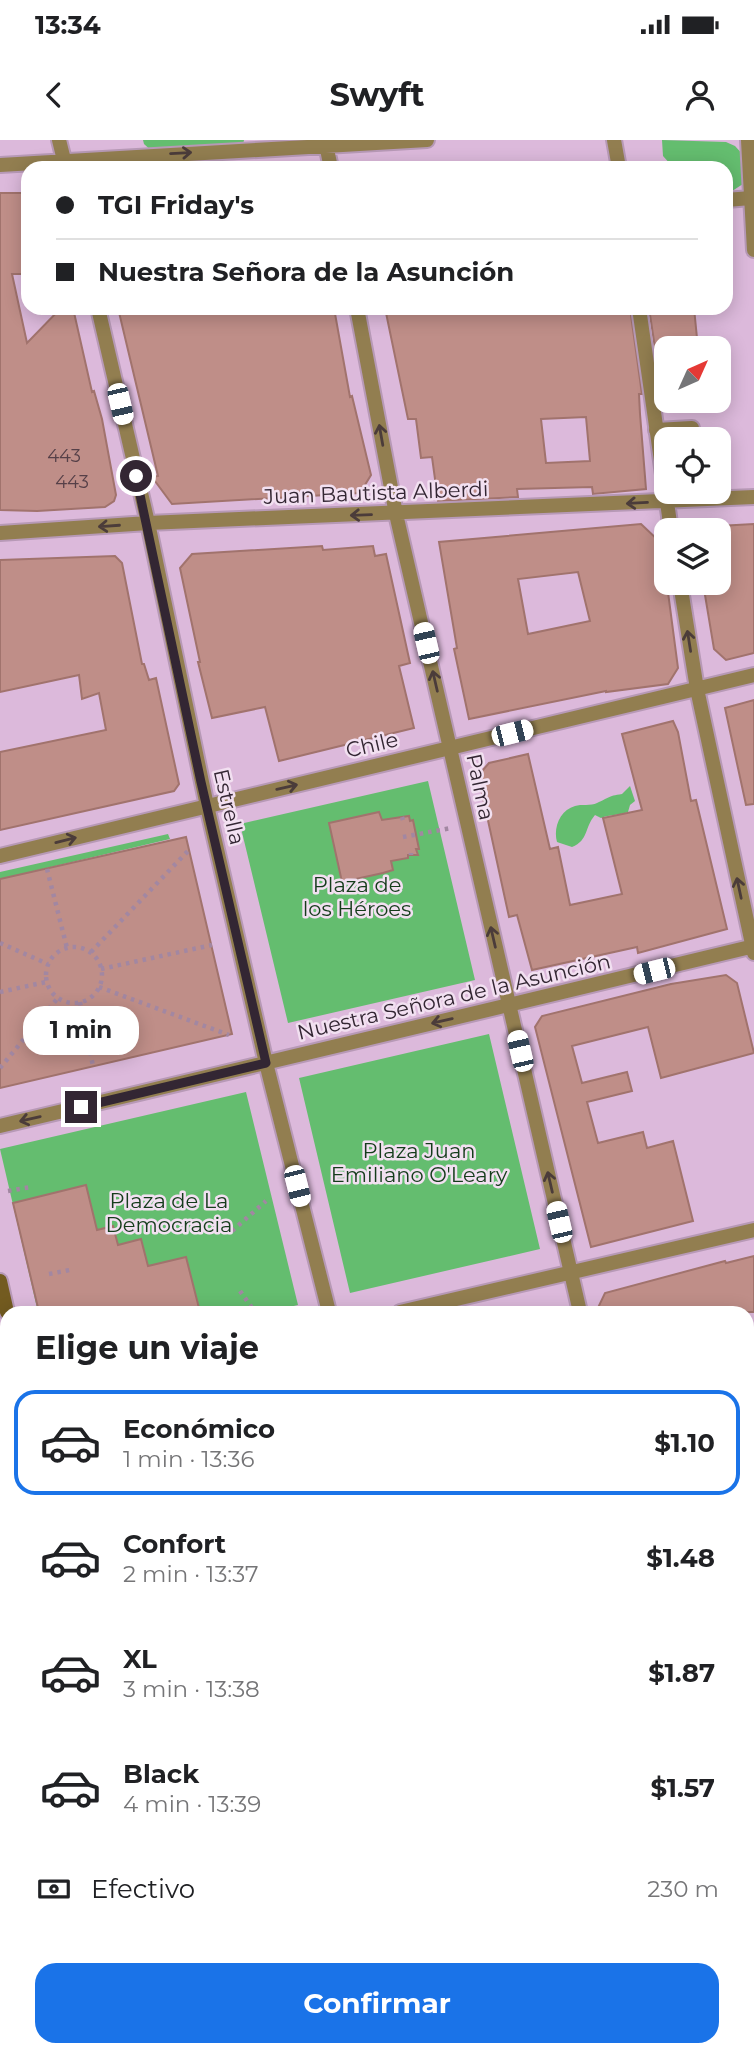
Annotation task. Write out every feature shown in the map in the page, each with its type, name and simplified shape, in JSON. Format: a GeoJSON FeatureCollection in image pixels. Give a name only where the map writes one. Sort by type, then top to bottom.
{"type":"FeatureCollection","features":[{"type":"Feature","properties":{"kind":"street"},"geometry":{"type":"LineString","coordinates":[[59,140],[64,161]]}},
{"type":"Feature","properties":{"kind":"street"},"geometry":{"type":"LineString","coordinates":[[101,161],[326,142],[427,140]]}},
{"type":"Feature","properties":{"kind":"street"},"geometry":{"type":"LineString","coordinates":[[614,140],[618,161]]}},
{"type":"Feature","properties":{"kind":"street"},"geometry":{"type":"LineString","coordinates":[[748,140],[754,250]]}},
{"type":"Feature","properties":{"kind":"street"},"geometry":{"type":"LineString","coordinates":[[326,142],[330,161]]}},
{"type":"Feature","properties":{"kind":"street"},"geometry":{"type":"LineString","coordinates":[[0,165],[21,165]]}},
{"type":"Feature","properties":{"kind":"street"},"geometry":{"type":"LineString","coordinates":[[733,199],[751,198]]}},
{"type":"Feature","properties":{"kind":"street","name":"Estrella"},"geometry":{"type":"LineString","coordinates":[[100,315],[148,523],[206,806],[327,1306]]}},
{"type":"Feature","properties":{"kind":"street","name":"Palma"},"geometry":{"type":"LineString","coordinates":[[358,315],[396,514],[509,1005],[575,1271],[579,1306]]}},
{"type":"Feature","properties":{"kind":"street"},"geometry":{"type":"LineString","coordinates":[[640,315],[656,427]]}},
{"type":"Feature","properties":{"kind":"street","name":"Juan Bautista Alberdi"},"geometry":{"type":"LineString","coordinates":[[731,498],[754,497]]}},
{"type":"Feature","properties":{"kind":"street","name":"Juan Bautista Alberdi"},"geometry":{"type":"LineString","coordinates":[[0,533],[148,523],[654,503]]}},
{"type":"Feature","properties":{"kind":"street"},"geometry":{"type":"LineString","coordinates":[[682,595],[697,689],[753,949]]}},
{"type":"Feature","properties":{"kind":"street","name":"Chile"},"geometry":{"type":"LineString","coordinates":[[0,856],[754,675]]}},
{"type":"Feature","properties":{"kind":"street","name":"Nuestra Señora de la Asunción"},"geometry":{"type":"LineString","coordinates":[[0,1126],[753,949]]}},
{"type":"Feature","properties":{"kind":"street"},"geometry":{"type":"LineString","coordinates":[[426,1306],[754,1230]]}},
{"type":"Feature","properties":{"kind":"street"},"geometry":{"type":"LineString","coordinates":[[0,1281],[6,1306]]}},
{"type":"Feature","properties":{"kind":"path"},"geometry":{"type":"LineString","coordinates":[[403,838],[442,830]]}},
{"type":"Feature","properties":{"kind":"path"},"geometry":{"type":"LineString","coordinates":[[91,952],[188,851]]}},
{"type":"Feature","properties":{"kind":"path"},"geometry":{"type":"LineString","coordinates":[[47,869],[67,948]]}},
{"type":"Feature","properties":{"kind":"path"},"geometry":{"type":"LineString","coordinates":[[0,943],[48,964]]}},
{"type":"Feature","properties":{"kind":"path"},"geometry":{"type":"LineString","coordinates":[[101,969],[212,944]]}},
{"type":"Feature","properties":{"kind":"path"},"geometry":{"type":"LineString","coordinates":[[67,948],[82,948],[91,952],[101,969],[99,987],[88,999],[80,1002],[71,1003],[58,998],[46,982],[48,964],[55,953],[67,948]]}},
{"type":"Feature","properties":{"kind":"path"},"geometry":{"type":"LineString","coordinates":[[0,992],[46,982]]}},
{"type":"Feature","properties":{"kind":"path"},"geometry":{"type":"LineString","coordinates":[[99,987],[229,1035]]}},
{"type":"Feature","properties":{"kind":"path"},"geometry":{"type":"LineString","coordinates":[[0,1068],[58,998]]}},
{"type":"Feature","properties":{"kind":"path"},"geometry":{"type":"LineString","coordinates":[[80,1002],[93,1066]]}},
{"type":"Feature","properties":{"kind":"path"},"geometry":{"type":"LineString","coordinates":[[8,1191],[31,1187]]}},
{"type":"Feature","properties":{"kind":"path"},"geometry":{"type":"LineString","coordinates":[[232,1231],[266,1202]]}},
{"type":"Feature","properties":{"kind":"path"},"geometry":{"type":"LineString","coordinates":[[49,1274],[70,1270]]}},
{"type":"Feature","properties":{"kind":"path"},"geometry":{"type":"LineString","coordinates":[[240,1291],[251,1306]]}},
{"type":"Feature","properties":{"kind":"green space"},"geometry":{"type":"Polygon","coordinates":[[[143,140],[244,140],[242,150],[221,161],[172,161],[144,144],[143,140]]]}},
{"type":"Feature","properties":{"kind":"green space"},"geometry":{"type":"Polygon","coordinates":[[[662,140],[726,142],[735,146],[746,158],[746,182],[733,190],[733,161],[668,161],[663,156],[662,140]]]}},
{"type":"Feature","properties":{"kind":"green space","name":"Plaza de los Héroes"},"geometry":{"type":"Polygon","coordinates":[[[428,781],[475,980],[288,1023],[240,824],[428,781]]]}},
{"type":"Feature","properties":{"kind":"green space"},"geometry":{"type":"Polygon","coordinates":[[[630,786],[635,801],[628,812],[601,818],[595,815],[584,837],[572,847],[557,842],[557,826],[565,811],[622,794],[630,786]]]}},
{"type":"Feature","properties":{"kind":"green space"},"geometry":{"type":"Polygon","coordinates":[[[168,834],[170,839],[0,879],[0,872],[168,834]]]}},
{"type":"Feature","properties":{"kind":"green space","name":"Plaza Juan Emiliano O'Leary"},"geometry":{"type":"Polygon","coordinates":[[[489,1034],[540,1249],[350,1293],[299,1078],[489,1034]]]}},
{"type":"Feature","properties":{"kind":"green space","name":"Plaza de La Democracia"},"geometry":{"type":"Polygon","coordinates":[[[246,1092],[298,1305],[37,1306],[0,1149],[246,1092]]]}},
{"type":"Feature","properties":{"kind":"building"},"geometry":{"type":"Polygon","coordinates":[[[0,193],[21,193],[21,274],[12,274],[27,343],[54,315],[75,315],[92,392],[94,391],[102,419],[116,495],[114,501],[105,507],[0,510],[0,193]]]}},
{"type":"Feature","properties":{"kind":"building"},"geometry":{"type":"Polygon","coordinates":[[[120,315],[335,315],[350,397],[352,396],[371,475],[360,493],[172,504],[152,477],[158,476],[120,315]]]}},
{"type":"Feature","properties":{"kind":"building"},"geometry":{"type":"Polygon","coordinates":[[[386,315],[631,315],[642,394],[639,394],[646,489],[593,494],[592,487],[517,489],[518,497],[438,501],[432,457],[421,458],[416,419],[408,419],[386,315]],[[586,417],[541,419],[546,463],[590,461],[586,417]]]}},
{"type":"Feature","properties":{"kind":"building"},"geometry":{"type":"Polygon","coordinates":[[[650,315],[695,315],[697,336],[654,336],[654,341],[650,315]]]}},
{"type":"Feature","properties":{"kind":"building"},"geometry":{"type":"Polygon","coordinates":[[[641,524],[654,536],[654,595],[668,595],[678,668],[668,684],[606,691],[469,719],[454,649],[457,648],[439,542],[641,524]],[[578,572],[518,579],[528,634],[590,621],[578,572]]]}},
{"type":"Feature","properties":{"kind":"building"},"geometry":{"type":"Polygon","coordinates":[[[754,524],[754,653],[726,660],[714,649],[705,595],[731,595],[731,525],[754,524]]]}},
{"type":"Feature","properties":{"kind":"building"},"geometry":{"type":"Polygon","coordinates":[[[322,546],[323,550],[373,546],[375,556],[386,554],[410,663],[399,666],[414,728],[279,761],[265,707],[212,718],[180,568],[192,554],[322,546]]]}},
{"type":"Feature","properties":{"kind":"building"},"geometry":{"type":"Polygon","coordinates":[[[115,556],[122,563],[142,664],[149,680],[156,678],[179,784],[174,791],[0,830],[0,752],[106,730],[99,693],[82,699],[79,675],[0,692],[0,560],[115,556]]]}},
{"type":"Feature","properties":{"kind":"building"},"geometry":{"type":"Polygon","coordinates":[[[754,700],[754,804],[746,805],[725,708],[754,700]]]}},
{"type":"Feature","properties":{"kind":"building"},"geometry":{"type":"Polygon","coordinates":[[[673,721],[678,732],[691,801],[696,800],[727,929],[638,953],[637,947],[532,970],[517,915],[509,917],[479,779],[482,771],[489,763],[528,754],[550,849],[558,847],[570,905],[622,894],[603,818],[642,810],[622,734],[673,721]]]}},
{"type":"Feature","properties":{"kind":"building"},"geometry":{"type":"Polygon","coordinates":[[[379,812],[382,820],[409,816],[410,821],[413,820],[418,855],[408,855],[408,858],[391,861],[393,870],[342,882],[329,823],[379,812]]]}},
{"type":"Feature","properties":{"kind":"building"},"geometry":{"type":"Polygon","coordinates":[[[186,837],[232,1034],[0,1088],[0,879],[186,837]]]}},
{"type":"Feature","properties":{"kind":"building"},"geometry":{"type":"Polygon","coordinates":[[[726,975],[737,983],[754,1053],[661,1078],[648,1027],[572,1046],[582,1083],[627,1072],[632,1091],[587,1102],[598,1143],[643,1132],[647,1148],[673,1141],[693,1221],[591,1247],[535,1027],[542,1016],[671,984],[726,975]]]}},
{"type":"Feature","properties":{"kind":"building"},"geometry":{"type":"Polygon","coordinates":[[[86,1185],[97,1230],[113,1226],[118,1245],[141,1239],[148,1266],[186,1257],[198,1306],[38,1306],[13,1203],[86,1185]]]}},
{"type":"Feature","properties":{"kind":"building"},"geometry":{"type":"Polygon","coordinates":[[[754,1256],[754,1306],[599,1306],[605,1293],[725,1261],[726,1263],[754,1256]]]}},
{"type":"Feature","properties":{"kind":"route"},"geometry":{"type":"LineString","coordinates":[[81,1107],[266,1063],[201,782],[136,476]]}}]}
